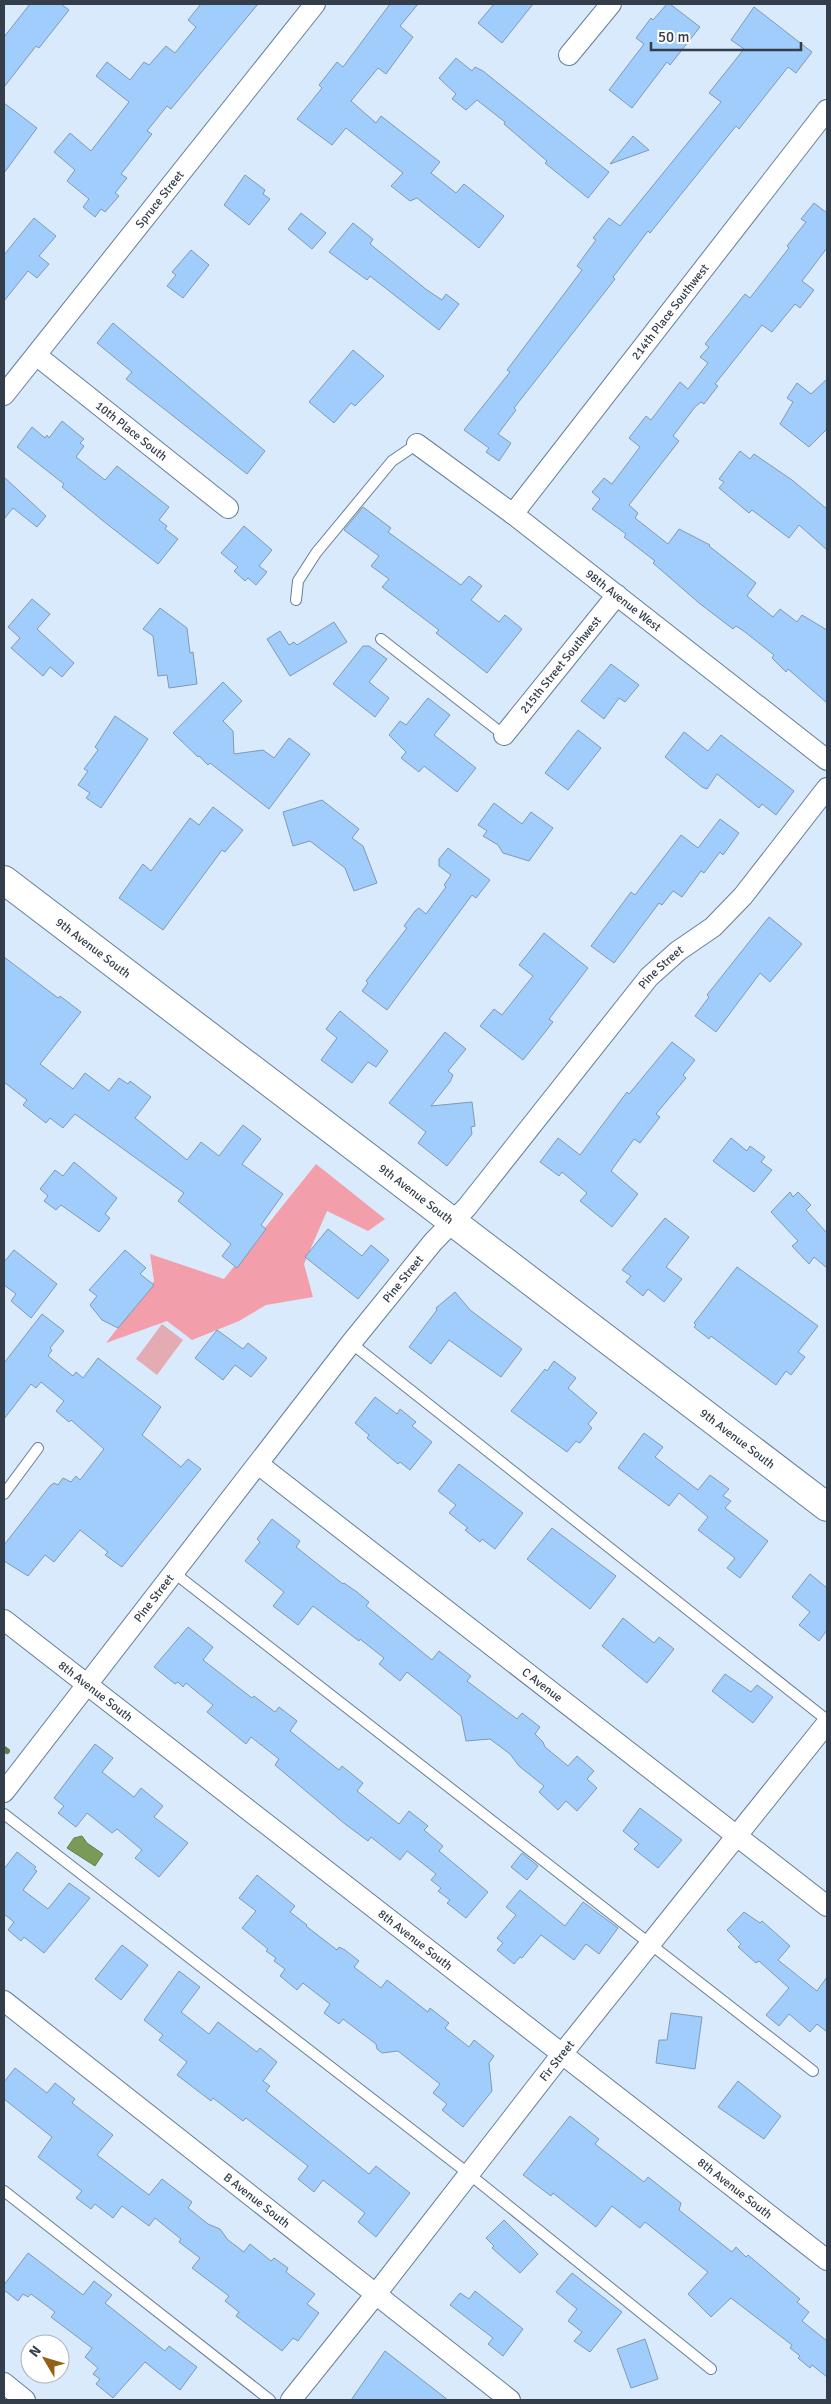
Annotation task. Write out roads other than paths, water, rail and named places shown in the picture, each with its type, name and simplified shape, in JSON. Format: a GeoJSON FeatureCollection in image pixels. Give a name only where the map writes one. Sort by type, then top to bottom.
{"type":"FeatureCollection","features":[{"type":"Feature","properties":{"kind":"main road","name":"9th Avenue South"},"geometry":{"type":"LineString","coordinates":[[4,880],[827,1507]]}},
{"type":"Feature","properties":{"kind":"street","name":"Spruce Street"},"geometry":{"type":"LineString","coordinates":[[4,394],[316,4]]}},
{"type":"Feature","properties":{"kind":"street"},"geometry":{"type":"LineString","coordinates":[[570,55],[611,4]]}},
{"type":"Feature","properties":{"kind":"street","name":"214th Place Southwest"},"geometry":{"type":"LineString","coordinates":[[513,514],[827,110]]}},
{"type":"Feature","properties":{"kind":"street","name":"10th Place South"},"geometry":{"type":"LineString","coordinates":[[36,355],[228,508]]}},
{"type":"Feature","properties":{"kind":"street","name":"98th Avenue West"},"geometry":{"type":"LineString","coordinates":[[417,444],[513,514],[827,760]]}},
{"type":"Feature","properties":{"kind":"street","name":"215th Street Southwest"},"geometry":{"type":"LineString","coordinates":[[504,735],[616,595]]}},
{"type":"Feature","properties":{"kind":"street","name":"Pine Street"},"geometry":{"type":"LineString","coordinates":[[4,1792],[351,1344],[433,1242],[454,1221],[649,977],[678,951],[713,927],[743,896],[827,788]]}},
{"type":"Feature","properties":{"kind":"street","name":"C Avenue"},"geometry":{"type":"LineString","coordinates":[[258,1464],[827,1906]]}},
{"type":"Feature","properties":{"kind":"street","name":"8th Avenue South"},"geometry":{"type":"LineString","coordinates":[[4,1620],[827,2260]]}},
{"type":"Feature","properties":{"kind":"street","name":"Fir Street"},"geometry":{"type":"LineString","coordinates":[[291,2400],[376,2294],[562,2054],[738,1836],[827,1722]]}},
{"type":"Feature","properties":{"kind":"street","name":"B Avenue South"},"geometry":{"type":"LineString","coordinates":[[4,2001],[510,2400]]}},
{"type":"Feature","properties":{"kind":"street"},"geometry":{"type":"LineString","coordinates":[[4,2383],[25,2400]]}},
{"type":"Feature","properties":{"kind":"lane"},"geometry":{"type":"LineString","coordinates":[[296,600],[298,581],[316,553],[392,460],[417,444]]}},
{"type":"Feature","properties":{"kind":"lane"},"geometry":{"type":"LineString","coordinates":[[381,639],[504,735]]}},
{"type":"Feature","properties":{"kind":"lane"},"geometry":{"type":"LineString","coordinates":[[351,1344],[827,1722]]}},
{"type":"Feature","properties":{"kind":"lane"},"geometry":{"type":"LineString","coordinates":[[4,1494],[38,1448]]}},
{"type":"Feature","properties":{"kind":"lane"},"geometry":{"type":"LineString","coordinates":[[173,1572],[812,2071]]}},
{"type":"Feature","properties":{"kind":"lane"},"geometry":{"type":"LineString","coordinates":[[4,1814],[469,2174],[711,2369]]}},
{"type":"Feature","properties":{"kind":"lane"},"geometry":{"type":"LineString","coordinates":[[4,2191],[270,2400]]}}]}
